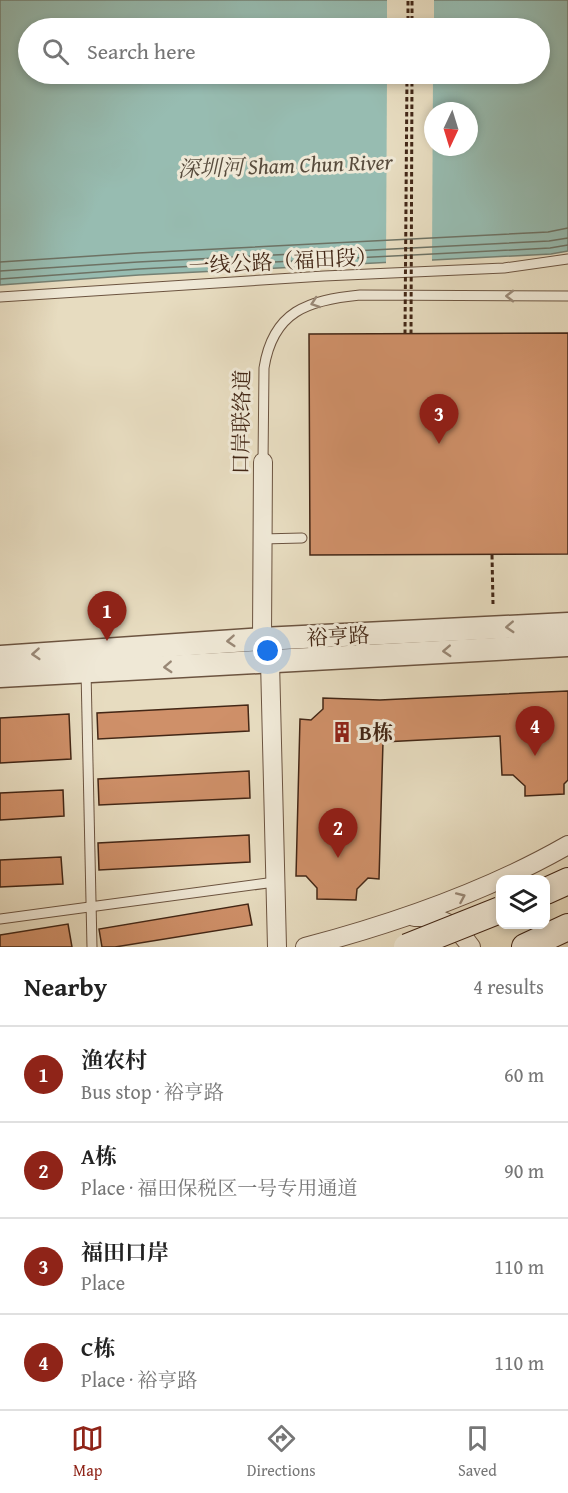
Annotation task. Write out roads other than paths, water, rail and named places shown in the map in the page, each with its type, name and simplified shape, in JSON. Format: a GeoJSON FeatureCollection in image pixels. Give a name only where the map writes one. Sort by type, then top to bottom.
{"type":"FeatureCollection","features":[{"type":"Feature","properties":{"kind":"main road"},"geometry":{"type":"LineString","coordinates":[[550,889],[568,881]]}},
{"type":"Feature","properties":{"kind":"main road"},"geometry":{"type":"LineString","coordinates":[[407,947],[496,912]]}},
{"type":"Feature","properties":{"kind":"main road"},"geometry":{"type":"LineString","coordinates":[[525,947],[568,927]]}},
{"type":"Feature","properties":{"kind":"street","name":"口岸联络道"},"geometry":{"type":"LineString","coordinates":[[262,462],[262,639]]}},
{"type":"Feature","properties":{"kind":"street","name":"裕亨路"},"geometry":{"type":"LineString","coordinates":[[0,657],[262,639],[568,624]]}},
{"type":"Feature","properties":{"kind":"street","name":"裕亨路"},"geometry":{"type":"LineString","coordinates":[[0,676],[568,645]]}},
{"type":"Feature","properties":{"kind":"street"},"geometry":{"type":"LineString","coordinates":[[270,661],[277,947]]}},
{"type":"Feature","properties":{"kind":"street"},"geometry":{"type":"LineString","coordinates":[[305,947],[406,918],[500,879],[568,845]]}},
{"type":"Feature","properties":{"kind":"street"},"geometry":{"type":"LineString","coordinates":[[406,918],[435,918],[446,922],[460,932],[471,947]]}},
{"type":"Feature","properties":{"kind":"lane","name":"一线公路（福田段）"},"geometry":{"type":"LineString","coordinates":[[0,297],[324,276],[504,268],[568,259]]}},
{"type":"Feature","properties":{"kind":"lane","name":"口岸联络道"},"geometry":{"type":"LineString","coordinates":[[262,462],[266,355],[275,332],[294,313],[304,307],[329,298],[360,295],[568,296]]}},
{"type":"Feature","properties":{"kind":"lane"},"geometry":{"type":"LineString","coordinates":[[262,538],[302,538]]}},
{"type":"Feature","properties":{"kind":"lane"},"geometry":{"type":"LineString","coordinates":[[86,671],[92,947]]}},
{"type":"Feature","properties":{"kind":"lane"},"geometry":{"type":"LineString","coordinates":[[0,919],[275,882]]}},
{"type":"Feature","properties":{"kind":"water","name":"深圳河 Sham Chun River"},"geometry":{"type":"Polygon","coordinates":[[[0,0],[568,0],[568,251],[551,254],[139,275],[0,285],[0,0]]]}},
{"type":"Feature","properties":{"kind":"place","name":"福田口岸"},"geometry":{"type":"Point","coordinates":[439,444]}},
{"type":"Feature","properties":{"kind":"place","name":"渔农村"},"geometry":{"type":"Point","coordinates":[107,641]}},
{"type":"Feature","properties":{"kind":"place","name":"B栋"},"geometry":{"type":"Point","coordinates":[342,732]}},
{"type":"Feature","properties":{"kind":"place","name":"C栋"},"geometry":{"type":"Point","coordinates":[535,756]}},
{"type":"Feature","properties":{"kind":"place","name":"A栋"},"geometry":{"type":"Point","coordinates":[338,858]}}]}
